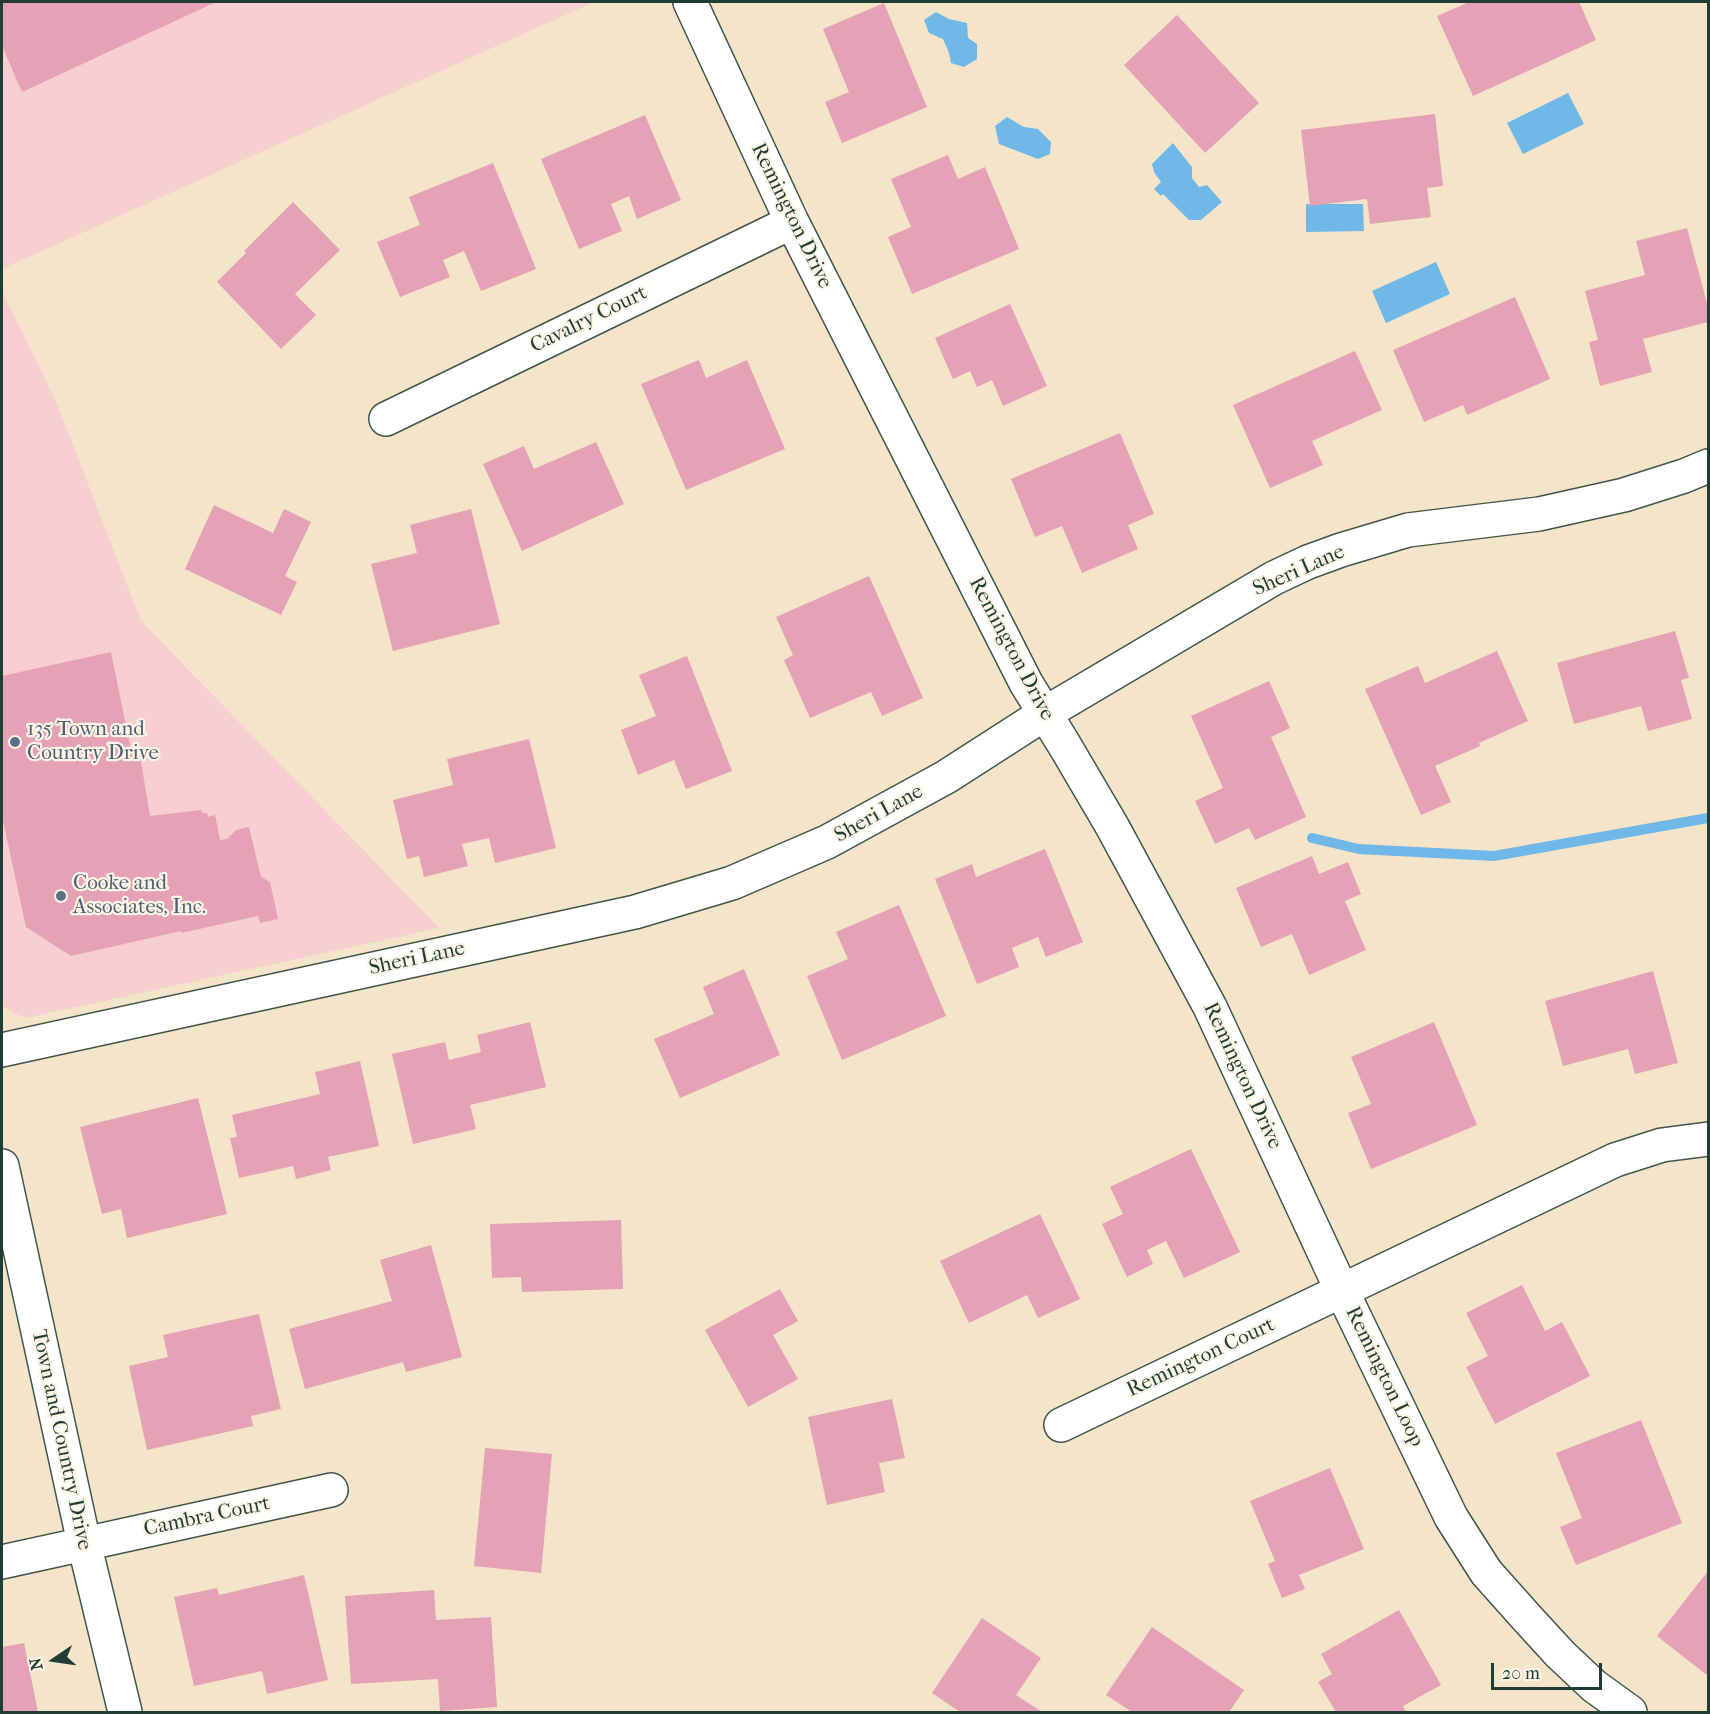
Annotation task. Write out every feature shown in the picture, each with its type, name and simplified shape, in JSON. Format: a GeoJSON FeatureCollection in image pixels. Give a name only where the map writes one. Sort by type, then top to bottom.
{"type":"FeatureCollection","features":[{"type":"Feature","properties":{"kind":"street","name":"Remington Drive"},"geometry":{"type":"LineString","coordinates":[[690,2],[792,222],[1026,683],[1112,826],[1210,1007],[1342,1291]]}},
{"type":"Feature","properties":{"kind":"street","name":"Cavalry Court"},"geometry":{"type":"LineString","coordinates":[[386,419],[792,222]]}},
{"type":"Feature","properties":{"kind":"street","name":"Sheri Lane"},"geometry":{"type":"LineString","coordinates":[[2,1050],[635,912],[732,883],[827,842],[946,777],[1044,714],[1274,578],[1308,562],[1408,531],[1539,514],[1624,495],[1708,466]]}},
{"type":"Feature","properties":{"kind":"street","name":"Remington Loop"},"geometry":{"type":"LineString","coordinates":[[1630,1713],[1594,1686],[1560,1654],[1486,1572],[1451,1517],[1342,1291],[1615,1160],[1662,1145],[1708,1139]]}},
{"type":"Feature","properties":{"kind":"street","name":"Town and Country Drive"},"geometry":{"type":"LineString","coordinates":[[2,1166],[84,1543],[125,1713]]}},
{"type":"Feature","properties":{"kind":"street","name":"Remington Court"},"geometry":{"type":"LineString","coordinates":[[1060,1425],[1342,1291]]}},
{"type":"Feature","properties":{"kind":"street","name":"Cambra Court"},"geometry":{"type":"LineString","coordinates":[[2,1562],[331,1490]]}},
{"type":"Feature","properties":{"kind":"shaded area"},"geometry":{"type":"Polygon","coordinates":[[[2,2],[594,2],[2,269],[2,2]]]}},
{"type":"Feature","properties":{"kind":"shaded area"},"geometry":{"type":"Polygon","coordinates":[[[2,290],[58,406],[141,621],[439,928],[26,1018],[2,1005],[2,290]]]}},
{"type":"Feature","properties":{"kind":"water"},"geometry":{"type":"Polygon","coordinates":[[[936,12],[949,19],[967,23],[968,38],[977,44],[977,59],[964,67],[951,63],[943,39],[929,33],[924,20],[936,12]]]}},
{"type":"Feature","properties":{"kind":"water"},"geometry":{"type":"Polygon","coordinates":[[[1568,93],[1584,124],[1523,154],[1507,123],[1568,93]]]}},
{"type":"Feature","properties":{"kind":"water"},"geometry":{"type":"Polygon","coordinates":[[[1007,117],[1024,127],[1038,129],[1051,142],[1050,154],[1038,159],[999,144],[995,126],[1007,117]]]}},
{"type":"Feature","properties":{"kind":"water"},"geometry":{"type":"Polygon","coordinates":[[[1173,143],[1192,167],[1192,178],[1199,187],[1207,185],[1222,202],[1201,220],[1189,220],[1163,194],[1161,196],[1154,189],[1161,182],[1152,164],[1173,143]]]}},
{"type":"Feature","properties":{"kind":"water"},"geometry":{"type":"Polygon","coordinates":[[[1306,204],[1363,204],[1364,231],[1306,232],[1306,204]]]}},
{"type":"Feature","properties":{"kind":"water"},"geometry":{"type":"Polygon","coordinates":[[[1436,262],[1450,294],[1386,323],[1372,291],[1436,262]]]}},
{"type":"Feature","properties":{"kind":"building"},"geometry":{"type":"Polygon","coordinates":[[[2,2],[216,2],[22,92],[2,46],[2,2]]]}},
{"type":"Feature","properties":{"kind":"building"},"geometry":{"type":"Polygon","coordinates":[[[1469,2],[1579,2],[1596,40],[1473,96],[1437,16],[1469,2]]]}},
{"type":"Feature","properties":{"kind":"building"},"geometry":{"type":"Polygon","coordinates":[[[884,3],[927,107],[842,143],[825,102],[849,92],[823,29],[884,3]]]}},
{"type":"Feature","properties":{"kind":"building"},"geometry":{"type":"Polygon","coordinates":[[[1177,15],[1259,103],[1205,153],[1124,65],[1177,15]]]}},
{"type":"Feature","properties":{"kind":"building"},"geometry":{"type":"Polygon","coordinates":[[[1435,114],[1443,186],[1427,188],[1431,217],[1370,224],[1367,199],[1310,206],[1301,130],[1435,114]]]}},
{"type":"Feature","properties":{"kind":"building"},"geometry":{"type":"Polygon","coordinates":[[[645,115],[681,200],[637,219],[629,196],[611,204],[622,231],[579,249],[541,159],[645,115]]]}},
{"type":"Feature","properties":{"kind":"building"},"geometry":{"type":"Polygon","coordinates":[[[948,155],[958,179],[985,167],[1019,249],[912,294],[888,237],[911,227],[891,179],[948,155]]]}},
{"type":"Feature","properties":{"kind":"building"},"geometry":{"type":"Polygon","coordinates":[[[493,163],[536,269],[481,291],[464,251],[443,260],[450,277],[400,297],[377,242],[420,225],[409,197],[493,163]]]}},
{"type":"Feature","properties":{"kind":"building"},"geometry":{"type":"Polygon","coordinates":[[[293,202],[340,250],[295,294],[316,315],[281,349],[217,282],[293,202]]]}},
{"type":"Feature","properties":{"kind":"building"},"geometry":{"type":"Polygon","coordinates":[[[1687,228],[1708,307],[1708,322],[1643,339],[1652,372],[1600,386],[1589,342],[1598,340],[1585,291],[1645,275],[1636,241],[1687,228]]]}},
{"type":"Feature","properties":{"kind":"building"},"geometry":{"type":"Polygon","coordinates":[[[1515,297],[1550,379],[1467,415],[1463,405],[1424,422],[1393,350],[1515,297]]]}},
{"type":"Feature","properties":{"kind":"building"},"geometry":{"type":"Polygon","coordinates":[[[1010,304],[1047,386],[1003,406],[992,380],[977,387],[970,371],[953,379],[935,338],[1010,304]]]}},
{"type":"Feature","properties":{"kind":"building"},"geometry":{"type":"Polygon","coordinates":[[[1355,351],[1382,410],[1312,441],[1323,465],[1270,488],[1233,405],[1355,351]]]}},
{"type":"Feature","properties":{"kind":"building"},"geometry":{"type":"Polygon","coordinates":[[[699,360],[706,378],[747,360],[785,449],[686,490],[641,384],[699,360]]]}},
{"type":"Feature","properties":{"kind":"building"},"geometry":{"type":"Polygon","coordinates":[[[1120,433],[1154,514],[1128,525],[1138,549],[1082,573],[1062,526],[1035,537],[1011,479],[1120,433]]]}},
{"type":"Feature","properties":{"kind":"building"},"geometry":{"type":"Polygon","coordinates":[[[596,442],[624,504],[522,551],[483,464],[524,446],[534,469],[596,442]]]}},
{"type":"Feature","properties":{"kind":"building"},"geometry":{"type":"Polygon","coordinates":[[[214,505],[273,533],[284,509],[311,522],[285,576],[297,582],[281,615],[185,569],[214,505]]]}},
{"type":"Feature","properties":{"kind":"building"},"geometry":{"type":"Polygon","coordinates":[[[471,509],[500,624],[393,651],[371,564],[417,553],[410,525],[471,509]]]}},
{"type":"Feature","properties":{"kind":"building"},"geometry":{"type":"Polygon","coordinates":[[[869,576],[923,698],[882,716],[871,692],[810,718],[784,660],[793,655],[776,617],[869,576]]]}},
{"type":"Feature","properties":{"kind":"building"},"geometry":{"type":"Polygon","coordinates":[[[1675,631],[1689,678],[1681,680],[1692,719],[1648,731],[1641,706],[1574,724],[1557,663],[1675,631]]]}},
{"type":"Feature","properties":{"kind":"building"},"geometry":{"type":"Polygon","coordinates":[[[1497,651],[1528,721],[1435,766],[1451,802],[1421,815],[1365,689],[1418,666],[1425,683],[1497,651]]]}},
{"type":"Feature","properties":{"kind":"building"},"geometry":{"type":"Polygon","coordinates":[[[111,652],[132,755],[140,756],[150,816],[201,810],[202,813],[207,813],[208,817],[215,815],[220,840],[227,839],[236,830],[249,827],[261,877],[270,882],[278,919],[260,923],[258,916],[71,956],[26,927],[2,816],[2,676],[111,652]]]}},
{"type":"Feature","properties":{"kind":"building"},"geometry":{"type":"Polygon","coordinates":[[[687,656],[732,771],[686,789],[674,760],[638,775],[621,730],[656,716],[639,675],[687,656]]]}},
{"type":"Feature","properties":{"kind":"building"},"geometry":{"type":"Polygon","coordinates":[[[1269,681],[1290,728],[1271,737],[1306,817],[1255,840],[1249,828],[1215,844],[1195,801],[1223,788],[1191,716],[1269,681]]]}},
{"type":"Feature","properties":{"kind":"building"},"geometry":{"type":"Polygon","coordinates":[[[529,739],[556,848],[495,863],[489,838],[462,844],[468,866],[424,877],[419,856],[407,859],[393,800],[453,785],[447,759],[529,739]]]}},
{"type":"Feature","properties":{"kind":"building"},"geometry":{"type":"Polygon","coordinates":[[[1045,849],[1083,942],[1046,957],[1038,937],[1012,948],[1019,967],[977,984],[935,879],[972,864],[976,877],[1045,849]]]}},
{"type":"Feature","properties":{"kind":"building"},"geometry":{"type":"Polygon","coordinates":[[[1312,856],[1319,874],[1348,862],[1361,894],[1345,901],[1366,950],[1309,975],[1292,934],[1261,947],[1236,888],[1312,856]]]}},
{"type":"Feature","properties":{"kind":"building"},"geometry":{"type":"Polygon","coordinates":[[[899,905],[946,1016],[842,1060],[807,976],[848,959],[836,932],[899,905]]]}},
{"type":"Feature","properties":{"kind":"building"},"geometry":{"type":"Polygon","coordinates":[[[744,969],[780,1055],[680,1098],[654,1039],[714,1014],[703,987],[744,969]]]}},
{"type":"Feature","properties":{"kind":"building"},"geometry":{"type":"Polygon","coordinates":[[[1653,971],[1678,1063],[1635,1074],[1628,1049],[1563,1066],[1545,1001],[1653,971]]]}},
{"type":"Feature","properties":{"kind":"building"},"geometry":{"type":"Polygon","coordinates":[[[530,1022],[546,1087],[470,1105],[476,1129],[413,1144],[392,1054],[445,1042],[449,1060],[481,1052],[477,1035],[530,1022]]]}},
{"type":"Feature","properties":{"kind":"building"},"geometry":{"type":"Polygon","coordinates":[[[1434,1022],[1477,1125],[1371,1169],[1348,1113],[1371,1104],[1351,1057],[1434,1022]]]}},
{"type":"Feature","properties":{"kind":"building"},"geometry":{"type":"Polygon","coordinates":[[[360,1061],[379,1146],[328,1157],[331,1170],[296,1179],[293,1166],[239,1178],[230,1138],[237,1137],[232,1115],[320,1094],[315,1072],[360,1061]]]}},
{"type":"Feature","properties":{"kind":"building"},"geometry":{"type":"Polygon","coordinates":[[[198,1098],[227,1214],[127,1238],[121,1209],[102,1214],[80,1127],[198,1098]]]}},
{"type":"Feature","properties":{"kind":"building"},"geometry":{"type":"Polygon","coordinates":[[[1191,1149],[1240,1252],[1184,1278],[1166,1241],[1147,1250],[1153,1264],[1127,1277],[1102,1224],[1123,1214],[1110,1187],[1191,1149]]]}},
{"type":"Feature","properties":{"kind":"building"},"geometry":{"type":"Polygon","coordinates":[[[1040,1214],[1080,1299],[1038,1318],[1027,1295],[969,1323],[940,1261],[1040,1214]]]}},
{"type":"Feature","properties":{"kind":"building"},"geometry":{"type":"Polygon","coordinates":[[[621,1220],[623,1289],[522,1292],[521,1277],[492,1278],[490,1224],[621,1220]]]}},
{"type":"Feature","properties":{"kind":"building"},"geometry":{"type":"Polygon","coordinates":[[[431,1245],[462,1357],[406,1372],[403,1362],[305,1389],[289,1329],[392,1301],[380,1260],[431,1245]]]}},
{"type":"Feature","properties":{"kind":"building"},"geometry":{"type":"Polygon","coordinates":[[[1522,1285],[1545,1331],[1562,1322],[1590,1376],[1495,1424],[1466,1367],[1488,1356],[1466,1313],[1522,1285]]]}},
{"type":"Feature","properties":{"kind":"building"},"geometry":{"type":"Polygon","coordinates":[[[780,1289],[798,1321],[773,1335],[798,1379],[748,1407],[705,1330],[780,1289]]]}},
{"type":"Feature","properties":{"kind":"building"},"geometry":{"type":"Polygon","coordinates":[[[259,1314],[281,1409],[251,1416],[253,1426],[147,1450],[129,1366],[168,1357],[163,1335],[259,1314]]]}},
{"type":"Feature","properties":{"kind":"building"},"geometry":{"type":"Polygon","coordinates":[[[892,1399],[905,1458],[879,1463],[885,1492],[827,1505],[808,1417],[892,1399]]]}},
{"type":"Feature","properties":{"kind":"building"},"geometry":{"type":"Polygon","coordinates":[[[1641,1420],[1682,1523],[1576,1565],[1560,1527],[1582,1518],[1556,1453],[1641,1420]]]}},
{"type":"Feature","properties":{"kind":"building"},"geometry":{"type":"Polygon","coordinates":[[[485,1448],[552,1454],[541,1573],[474,1566],[485,1448]]]}},
{"type":"Feature","properties":{"kind":"building"},"geometry":{"type":"Polygon","coordinates":[[[1330,1468],[1364,1549],[1299,1575],[1305,1589],[1282,1598],[1268,1564],[1275,1561],[1250,1501],[1330,1468]]]}},
{"type":"Feature","properties":{"kind":"building"},"geometry":{"type":"Polygon","coordinates":[[[1708,1571],[1708,1676],[1657,1636],[1708,1571]]]}},
{"type":"Feature","properties":{"kind":"building"},"geometry":{"type":"Polygon","coordinates":[[[304,1575],[328,1680],[267,1694],[262,1671],[194,1686],[174,1597],[217,1588],[219,1595],[304,1575]]]}},
{"type":"Feature","properties":{"kind":"building"},"geometry":{"type":"Polygon","coordinates":[[[434,1590],[436,1620],[491,1617],[497,1707],[440,1711],[438,1679],[351,1684],[345,1596],[434,1590]]]}},
{"type":"Feature","properties":{"kind":"building"},"geometry":{"type":"Polygon","coordinates":[[[1399,1610],[1441,1685],[1403,1706],[1406,1712],[1336,1712],[1318,1682],[1332,1674],[1321,1654],[1399,1610]]]}},
{"type":"Feature","properties":{"kind":"building"},"geometry":{"type":"Polygon","coordinates":[[[982,1618],[1041,1658],[1016,1695],[1042,1712],[960,1712],[932,1693],[982,1618]]]}},
{"type":"Feature","properties":{"kind":"building"},"geometry":{"type":"Polygon","coordinates":[[[1152,1627],[1244,1690],[1229,1712],[1132,1712],[1106,1695],[1152,1627]]]}},
{"type":"Feature","properties":{"kind":"building"},"geometry":{"type":"Polygon","coordinates":[[[24,1643],[38,1712],[2,1712],[2,1647],[24,1643]]]}},
{"type":"Feature","properties":{"kind":"waterway"},"geometry":{"type":"LineString","coordinates":[[1312,838],[1359,849],[1494,856],[1708,818]]}},
{"type":"Feature","properties":{"kind":"place","name":"135 Town and Country Drive"},"geometry":{"type":"Point","coordinates":[15,742]}},
{"type":"Feature","properties":{"kind":"place","name":"Cooke and Associates, Inc."},"geometry":{"type":"Point","coordinates":[61,896]}}]}
